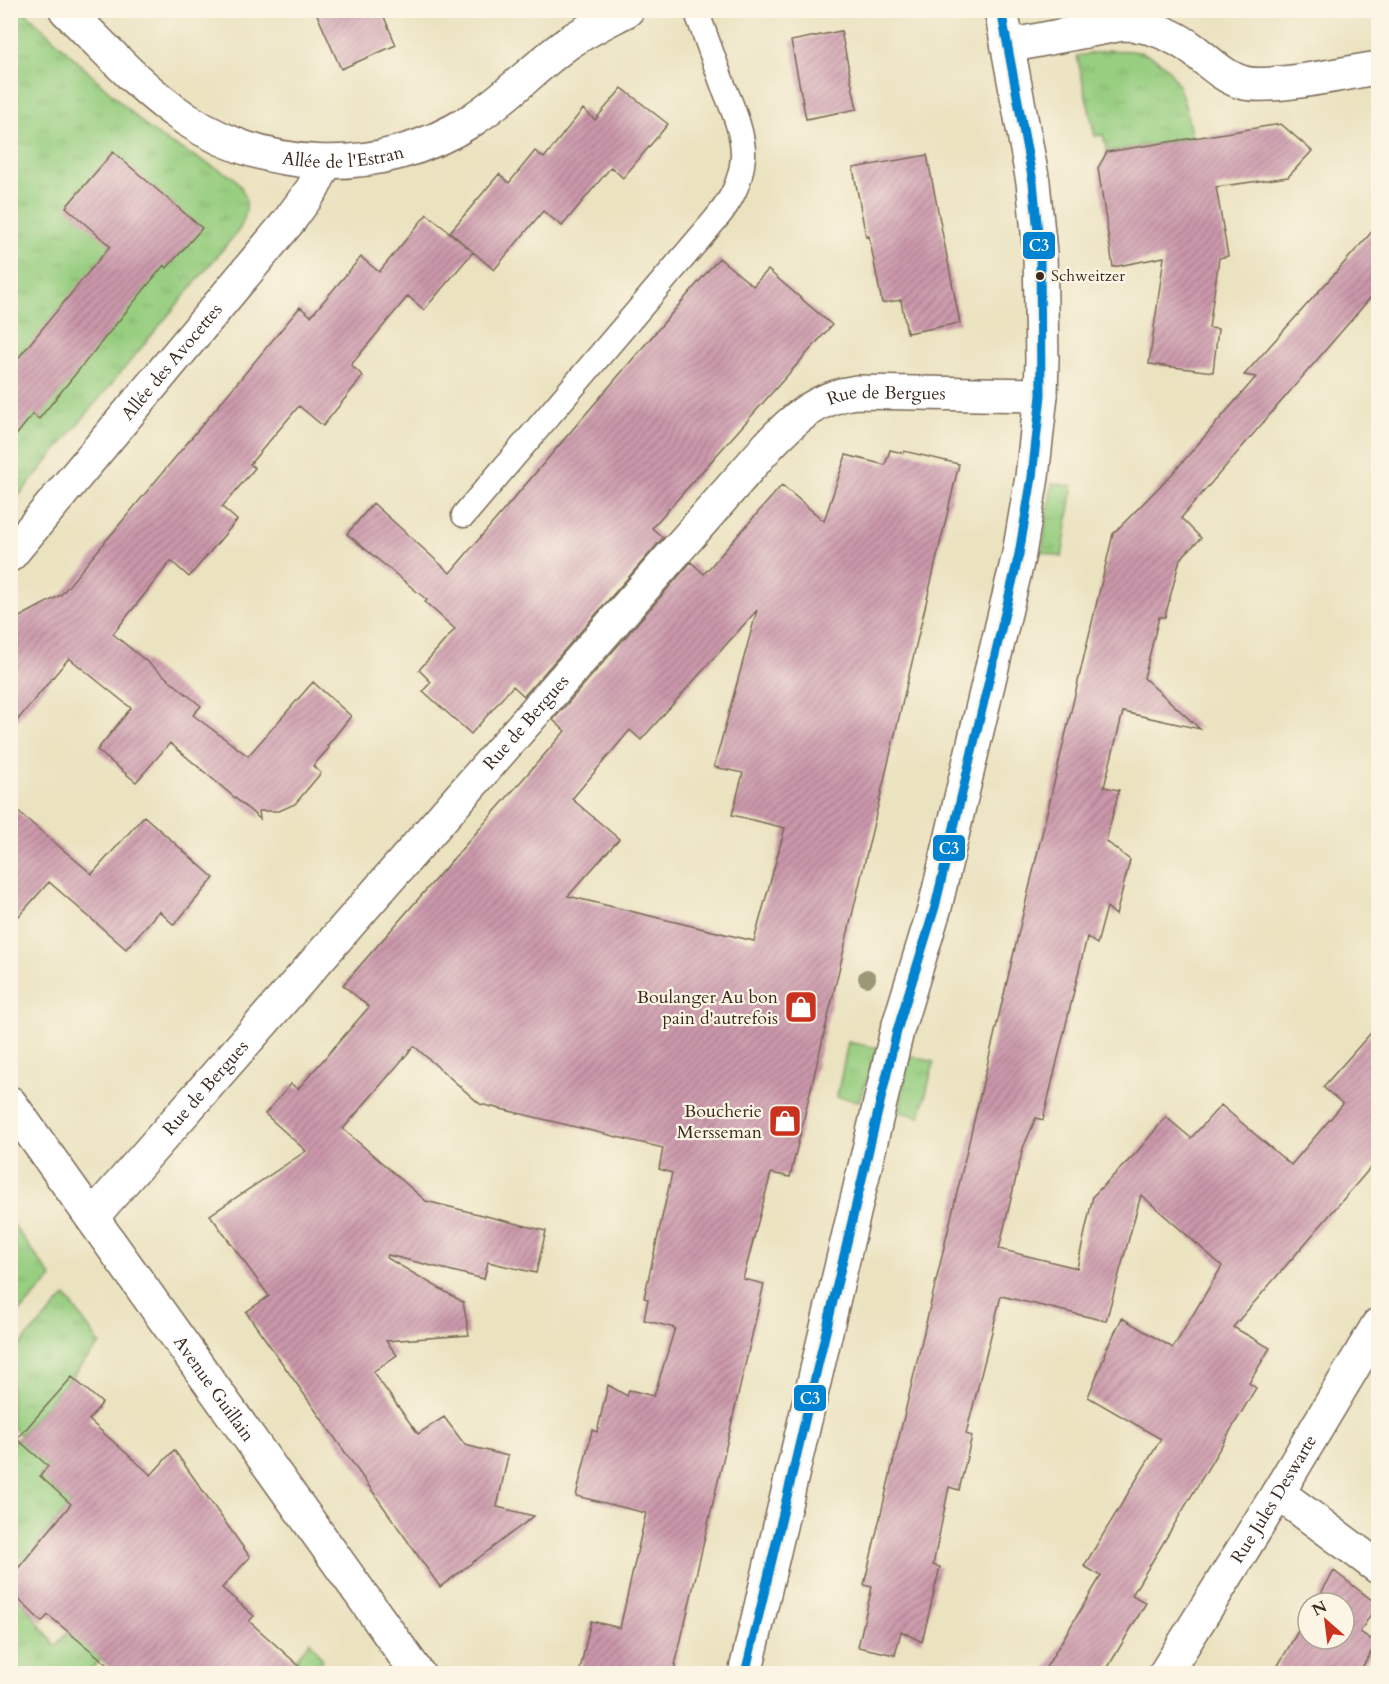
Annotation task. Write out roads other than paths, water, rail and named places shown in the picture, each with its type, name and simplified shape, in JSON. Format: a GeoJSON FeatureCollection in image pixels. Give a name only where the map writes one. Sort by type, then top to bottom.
{"type":"FeatureCollection","features":[{"type":"Feature","properties":{"kind":"street","name":"Allée de l'Estran"},"geometry":{"type":"LineString","coordinates":[[66,10],[150,92],[190,122],[235,144],[262,153],[325,163],[375,158],[402,151],[449,133],[470,122],[506,97],[572,40],[627,10]]}},
{"type":"Feature","properties":{"kind":"street"},"geometry":{"type":"LineString","coordinates":[[745,1674],[897,1031],[935,907],[1009,596],[1032,477],[1041,395],[1040,253],[1031,170],[1001,10]]}},
{"type":"Feature","properties":{"kind":"street"},"geometry":{"type":"LineString","coordinates":[[1008,46],[1132,24],[1151,28],[1171,37],[1192,49],[1224,73],[1244,83],[1269,84],[1378,68]]}},
{"type":"Feature","properties":{"kind":"street","name":"Allée des Avocettes"},"geometry":{"type":"LineString","coordinates":[[10,555],[290,221],[313,188],[325,163]]}},
{"type":"Feature","properties":{"kind":"street","name":"Rue de Bergues"},"geometry":{"type":"LineString","coordinates":[[92,1217],[760,455],[796,418],[830,398],[856,392],[1041,395]]}},
{"type":"Feature","properties":{"kind":"street","name":"Avenue Guillain"},"geometry":{"type":"LineString","coordinates":[[10,1103],[418,1674]]}},
{"type":"Feature","properties":{"kind":"street","name":"Rue Jules Deswarte"},"geometry":{"type":"LineString","coordinates":[[1165,1674],[1278,1493],[1378,1325]]}},
{"type":"Feature","properties":{"kind":"street"},"geometry":{"type":"LineString","coordinates":[[1278,1493],[1378,1567]]}},
{"type":"Feature","properties":{"kind":"lane"},"geometry":{"type":"LineString","coordinates":[[464,515],[715,220],[729,203],[737,188],[743,156],[735,115],[696,10]]}},
{"type":"Feature","properties":{"kind":"place","name":"Schweitzer"},"geometry":{"type":"Point","coordinates":[1040,276]}},
{"type":"Feature","properties":{"kind":"place","name":"Boulanger Au bon pain d'autrefois"},"geometry":{"type":"Point","coordinates":[801,1007]}},
{"type":"Feature","properties":{"kind":"place","name":"Boucherie Mersseman"},"geometry":{"type":"Point","coordinates":[785,1121]}}]}
